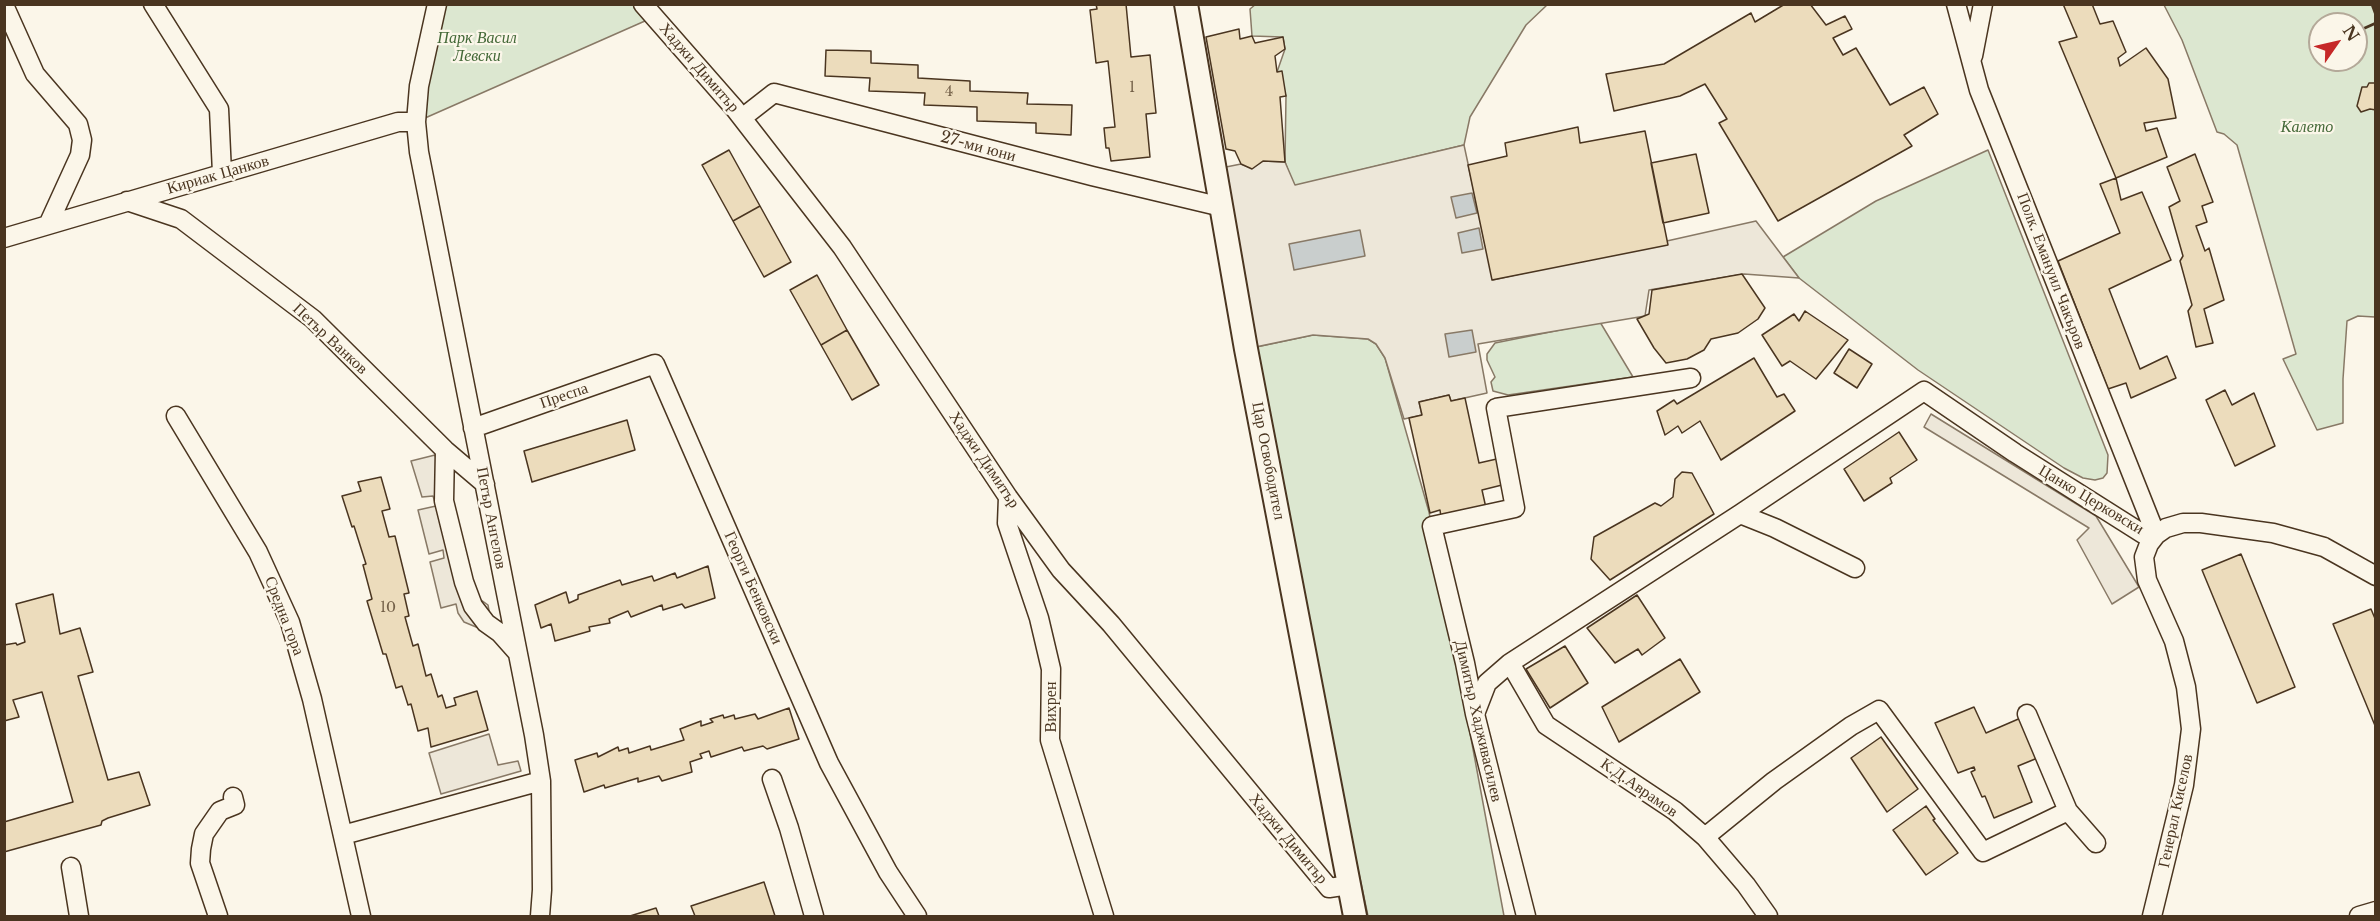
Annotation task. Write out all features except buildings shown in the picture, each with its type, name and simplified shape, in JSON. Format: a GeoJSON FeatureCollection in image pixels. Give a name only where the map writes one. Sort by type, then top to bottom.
{"type":"FeatureCollection","features":[{"type":"Feature","properties":{"kind":"street"},"geometry":{"type":"LineString","coordinates":[[153,4],[219,109],[222,173]]}},
{"type":"Feature","properties":{"kind":"street","name":"Петър Ангелов"},"geometry":{"type":"LineString","coordinates":[[437,4],[419,86],[416,122],[419,152],[541,781],[542,890],[540,916]]}},
{"type":"Feature","properties":{"kind":"street","name":"Хаджи Димитър"},"geometry":{"type":"LineString","coordinates":[[643,4],[742,118],[842,247],[1008,497],[1061,570],[1111,624],[1329,888],[1349,885]]}},
{"type":"Feature","properties":{"kind":"street","name":"Цар Освободител"},"geometry":{"type":"LineString","coordinates":[[1186,4],[1246,349],[1355,916]]}},
{"type":"Feature","properties":{"kind":"street","name":"Полк. Емануил Чакъров"},"geometry":{"type":"LineString","coordinates":[[1956,4],[1979,90],[2156,535]]}},
{"type":"Feature","properties":{"kind":"street"},"geometry":{"type":"LineString","coordinates":[[1972,59],[1983,4]]}},
{"type":"Feature","properties":{"kind":"street"},"geometry":{"type":"LineString","coordinates":[[4,5],[35,74],[78,124],[82,140],[80,154],[48,225]]}},
{"type":"Feature","properties":{"kind":"street","name":"27-ми юни"},"geometry":{"type":"LineString","coordinates":[[742,118],[774,93],[1092,176],[1222,207]]}},
{"type":"Feature","properties":{"kind":"street","name":"Кириак Цанков"},"geometry":{"type":"LineString","coordinates":[[10,234],[398,123],[416,122]]}},
{"type":"Feature","properties":{"kind":"street","name":"Петър Ванков"},"geometry":{"type":"LineString","coordinates":[[128,201],[181,219],[312,319],[445,450],[484,484]]}},
{"type":"Feature","properties":{"kind":"street","name":"Преспа"},"geometry":{"type":"LineString","coordinates":[[473,428],[655,364]]}},
{"type":"Feature","properties":{"kind":"street","name":"Георги Бенковски"},"geometry":{"type":"LineString","coordinates":[[655,364],[829,763],[888,872],[918,916]]}},
{"type":"Feature","properties":{"kind":"street","name":"Димитър Хадживасилев"},"geometry":{"type":"LineString","coordinates":[[1526,916],[1475,714],[1432,526],[1515,508],[1496,408],[1691,378]]}},
{"type":"Feature","properties":{"kind":"street","name":"Цанко Церковски"},"geometry":{"type":"LineString","coordinates":[[1740,514],[1924,391],[2015,453],[2143,534],[2156,535],[2166,528],[2183,523],[2200,523],[2273,533],[2324,548],[2376,576]]}},
{"type":"Feature","properties":{"kind":"street","name":"Средна гора"},"geometry":{"type":"LineString","coordinates":[[176,416],[258,552],[290,622],[312,699],[361,916]]}},
{"type":"Feature","properties":{"kind":"street"},"geometry":{"type":"LineString","coordinates":[[445,450],[444,501],[470,598],[486,623],[500,633],[517,652]]}},
{"type":"Feature","properties":{"kind":"street","name":"Вихрен"},"geometry":{"type":"LineString","coordinates":[[1008,497],[1007,523],[1039,618],[1051,669],[1050,740],[1104,916]]}},
{"type":"Feature","properties":{"kind":"street"},"geometry":{"type":"LineString","coordinates":[[1475,714],[1486,683],[1510,663],[1740,514],[1775,528],[1855,568]]}},
{"type":"Feature","properties":{"kind":"street","name":"Генерал Киселов"},"geometry":{"type":"LineString","coordinates":[[2152,916],[2184,785],[2191,729],[2186,687],[2174,641],[2147,580],[2144,557],[2149,544],[2156,535]]}},
{"type":"Feature","properties":{"kind":"street","name":"К.Д.Аврамов"},"geometry":{"type":"LineString","coordinates":[[1510,663],[1546,725],[1675,811],[1705,837],[1746,885],[1767,916]]}},
{"type":"Feature","properties":{"kind":"street"},"geometry":{"type":"LineString","coordinates":[[1705,837],[1783,774],[1851,726],[1880,710],[1983,852],[2068,811]]}},
{"type":"Feature","properties":{"kind":"street"},"geometry":{"type":"LineString","coordinates":[[2027,714],[2068,811],[2096,843]]}},
{"type":"Feature","properties":{"kind":"street"},"geometry":{"type":"LineString","coordinates":[[772,779],[789,828],[814,916]]}},
{"type":"Feature","properties":{"kind":"street"},"geometry":{"type":"LineString","coordinates":[[343,835],[541,781]]}},
{"type":"Feature","properties":{"kind":"street"},"geometry":{"type":"LineString","coordinates":[[218,916],[201,863],[201,849],[204,834],[220,811],[235,805],[233,797]]}},
{"type":"Feature","properties":{"kind":"street"},"geometry":{"type":"LineString","coordinates":[[71,867],[79,916]]}},
{"type":"Feature","properties":{"kind":"street"},"geometry":{"type":"LineString","coordinates":[[2359,916],[2376,911]]}},
{"type":"Feature","properties":{"kind":"green space"},"geometry":{"type":"Polygon","coordinates":[[[1256,4],[1547,5],[1526,25],[1470,117],[1464,145],[1294,186],[1285,162],[1286,96],[1277,72],[1285,49],[1283,37],[1252,36],[1250,9],[1256,4]]]}},
{"type":"Feature","properties":{"kind":"green space","name":"Парк Васил Левски"},"geometry":{"type":"Polygon","coordinates":[[[440,5],[643,5],[654,17],[416,122],[440,5]]]}},
{"type":"Feature","properties":{"kind":"green space","name":"Калето"},"geometry":{"type":"Polygon","coordinates":[[[2164,5],[2375,5],[2375,317],[2358,316],[2347,321],[2343,423],[2317,430],[2283,359],[2296,354],[2237,145],[2224,134],[2217,132],[2182,40],[2164,5]]]}},
{"type":"Feature","properties":{"kind":"green space"},"geometry":{"type":"Polygon","coordinates":[[[1988,150],[2108,455],[2107,473],[2103,478],[2095,480],[2083,478],[2064,468],[1918,370],[1799,278],[1783,257],[1876,201],[1988,150]]]}},
{"type":"Feature","properties":{"kind":"green space"},"geometry":{"type":"Polygon","coordinates":[[[1600,322],[1633,377],[1508,395],[1493,391],[1491,382],[1495,377],[1487,360],[1487,354],[1495,343],[1600,322]]]}},
{"type":"Feature","properties":{"kind":"green space"},"geometry":{"type":"Polygon","coordinates":[[[1313,335],[1368,339],[1376,344],[1385,358],[1429,512],[1504,916],[1368,916],[1247,349],[1313,335]]]}},
{"type":"Feature","properties":{"kind":"shaded area"},"geometry":{"type":"Polygon","coordinates":[[[1464,145],[1493,280],[1756,221],[1799,278],[1744,274],[1649,290],[1645,316],[1478,344],[1487,393],[1451,401],[1449,395],[1419,402],[1422,415],[1404,419],[1385,358],[1376,344],[1368,339],[1313,335],[1246,349],[1216,169],[1241,164],[1252,168],[1263,161],[1285,162],[1295,185],[1464,145]]]}},
{"type":"Feature","properties":{"kind":"shaded area"},"geometry":{"type":"Polygon","coordinates":[[[1472,193],[1477,213],[1456,218],[1451,197],[1472,193]]]}},
{"type":"Feature","properties":{"kind":"shaded area"},"geometry":{"type":"Polygon","coordinates":[[[1479,228],[1483,249],[1462,253],[1458,233],[1479,228]]]}},
{"type":"Feature","properties":{"kind":"shaded area"},"geometry":{"type":"Polygon","coordinates":[[[1360,230],[1365,256],[1294,270],[1289,244],[1360,230]]]}},
{"type":"Feature","properties":{"kind":"shaded area"},"geometry":{"type":"Polygon","coordinates":[[[1472,330],[1476,352],[1449,357],[1445,334],[1472,330]]]}},
{"type":"Feature","properties":{"kind":"shaded area"},"geometry":{"type":"Polygon","coordinates":[[[1931,414],[2096,516],[2139,587],[2112,604],[2077,540],[2089,528],[1924,427],[1931,414]]]}},
{"type":"Feature","properties":{"kind":"shaded area"},"geometry":{"type":"Polygon","coordinates":[[[435,455],[477,597],[488,605],[493,634],[464,622],[458,613],[456,604],[441,608],[430,562],[444,558],[443,550],[429,554],[418,510],[436,506],[433,496],[422,497],[411,461],[435,455]]]}},
{"type":"Feature","properties":{"kind":"shaded area"},"geometry":{"type":"Polygon","coordinates":[[[489,734],[498,765],[518,761],[521,771],[441,794],[429,753],[489,734]]]}},
{"type":"Feature","properties":{"kind":"wall"},"geometry":{"type":"LineString","coordinates":[[2372,4],[2376,15]]}},
{"type":"Feature","properties":{"kind":"wall"},"geometry":{"type":"LineString","coordinates":[[2368,27],[2376,23]]}}]}
